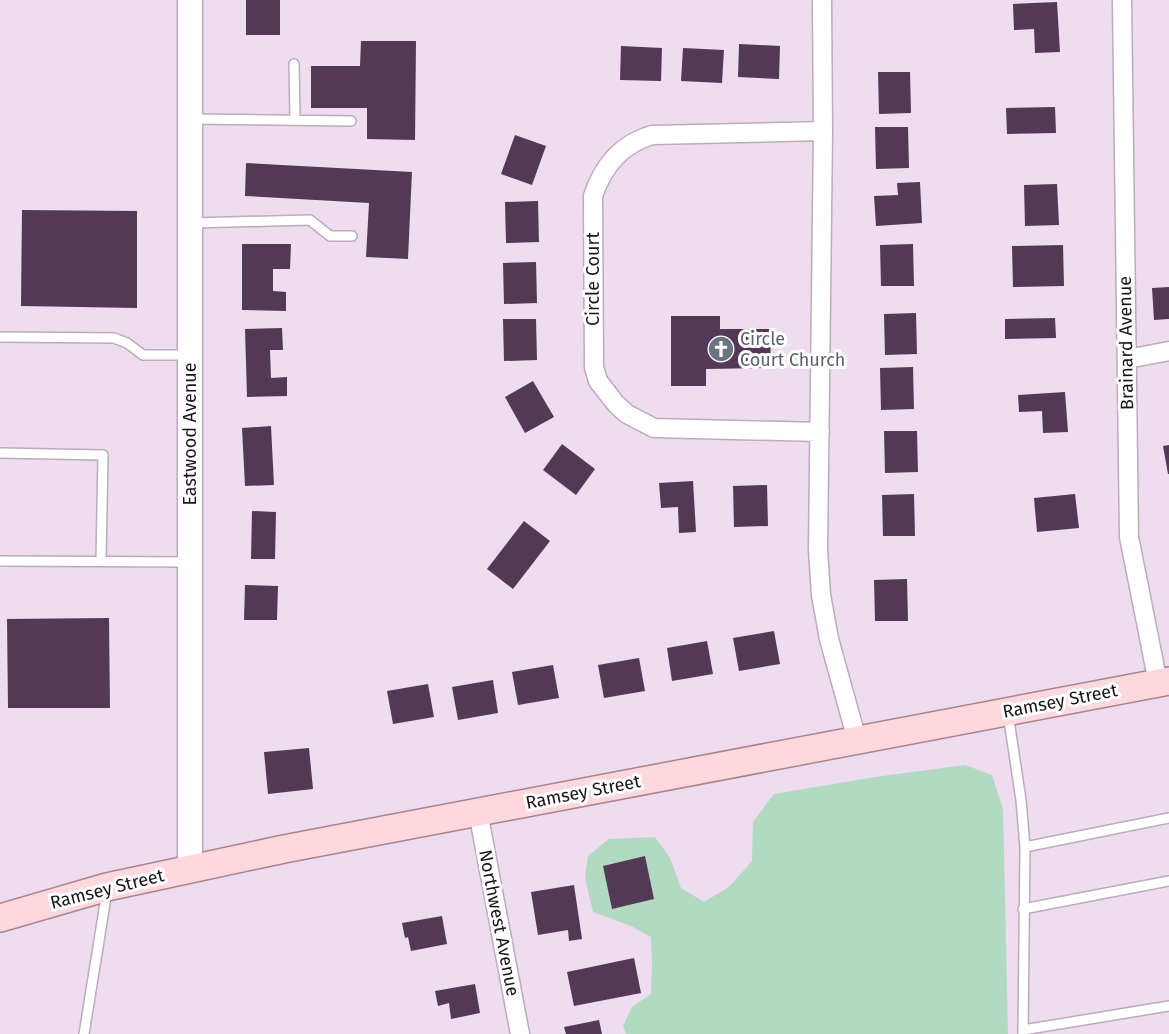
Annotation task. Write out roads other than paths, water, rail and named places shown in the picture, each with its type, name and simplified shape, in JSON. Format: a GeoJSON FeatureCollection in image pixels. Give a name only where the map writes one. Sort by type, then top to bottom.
{"type":"FeatureCollection","features":[{"type":"Feature","properties":{"kind":"main road","name":"Ramsey Street"},"geometry":{"type":"LineString","coordinates":[[0,918],[107,887],[190,868],[1164,682]]}},
{"type":"Feature","properties":{"kind":"street","name":"Eastwood Avenue"},"geometry":{"type":"LineString","coordinates":[[190,0],[190,868]]}},
{"type":"Feature","properties":{"kind":"street"},"geometry":{"type":"LineString","coordinates":[[822,0],[824,131],[818,550],[821,595],[829,639],[857,740]]}},
{"type":"Feature","properties":{"kind":"street","name":"Brainard Avenue"},"geometry":{"type":"LineString","coordinates":[[1122,0],[1129,537],[1164,682]]}},
{"type":"Feature","properties":{"kind":"street","name":"Circle Court"},"geometry":{"type":"LineString","coordinates":[[820,432],[654,428],[640,422],[616,405],[598,381],[594,367],[593,196],[605,169],[614,157],[638,139],[652,135],[824,131]]}},
{"type":"Feature","properties":{"kind":"street"},"geometry":{"type":"LineString","coordinates":[[1127,359],[1169,351]]}},
{"type":"Feature","properties":{"kind":"street","name":"Northwest Avenue"},"geometry":{"type":"LineString","coordinates":[[478,812],[520,1034]]}},
{"type":"Feature","properties":{"kind":"lane"},"geometry":{"type":"LineString","coordinates":[[294,64],[295,120]]}},
{"type":"Feature","properties":{"kind":"lane"},"geometry":{"type":"LineString","coordinates":[[190,119],[351,121]]}},
{"type":"Feature","properties":{"kind":"lane"},"geometry":{"type":"LineString","coordinates":[[190,223],[310,220],[330,236],[352,236]]}},
{"type":"Feature","properties":{"kind":"lane"},"geometry":{"type":"LineString","coordinates":[[0,337],[114,338],[127,343],[143,355],[190,355]]}},
{"type":"Feature","properties":{"kind":"lane"},"geometry":{"type":"LineString","coordinates":[[0,453],[103,455],[101,561]]}},
{"type":"Feature","properties":{"kind":"lane"},"geometry":{"type":"LineString","coordinates":[[0,561],[190,562]]}},
{"type":"Feature","properties":{"kind":"lane"},"geometry":{"type":"LineString","coordinates":[[1008,711],[1021,800],[1025,848],[1023,1032],[1169,1006]]}},
{"type":"Feature","properties":{"kind":"lane"},"geometry":{"type":"LineString","coordinates":[[1025,848],[1169,818]]}},
{"type":"Feature","properties":{"kind":"lane"},"geometry":{"type":"LineString","coordinates":[[1023,909],[1169,881]]}},
{"type":"Feature","properties":{"kind":"lane"},"geometry":{"type":"LineString","coordinates":[[84,1034],[107,887]]}},
{"type":"Feature","properties":{"kind":"place","name":"Circle Court Church"},"geometry":{"type":"Point","coordinates":[721,349]}}]}
